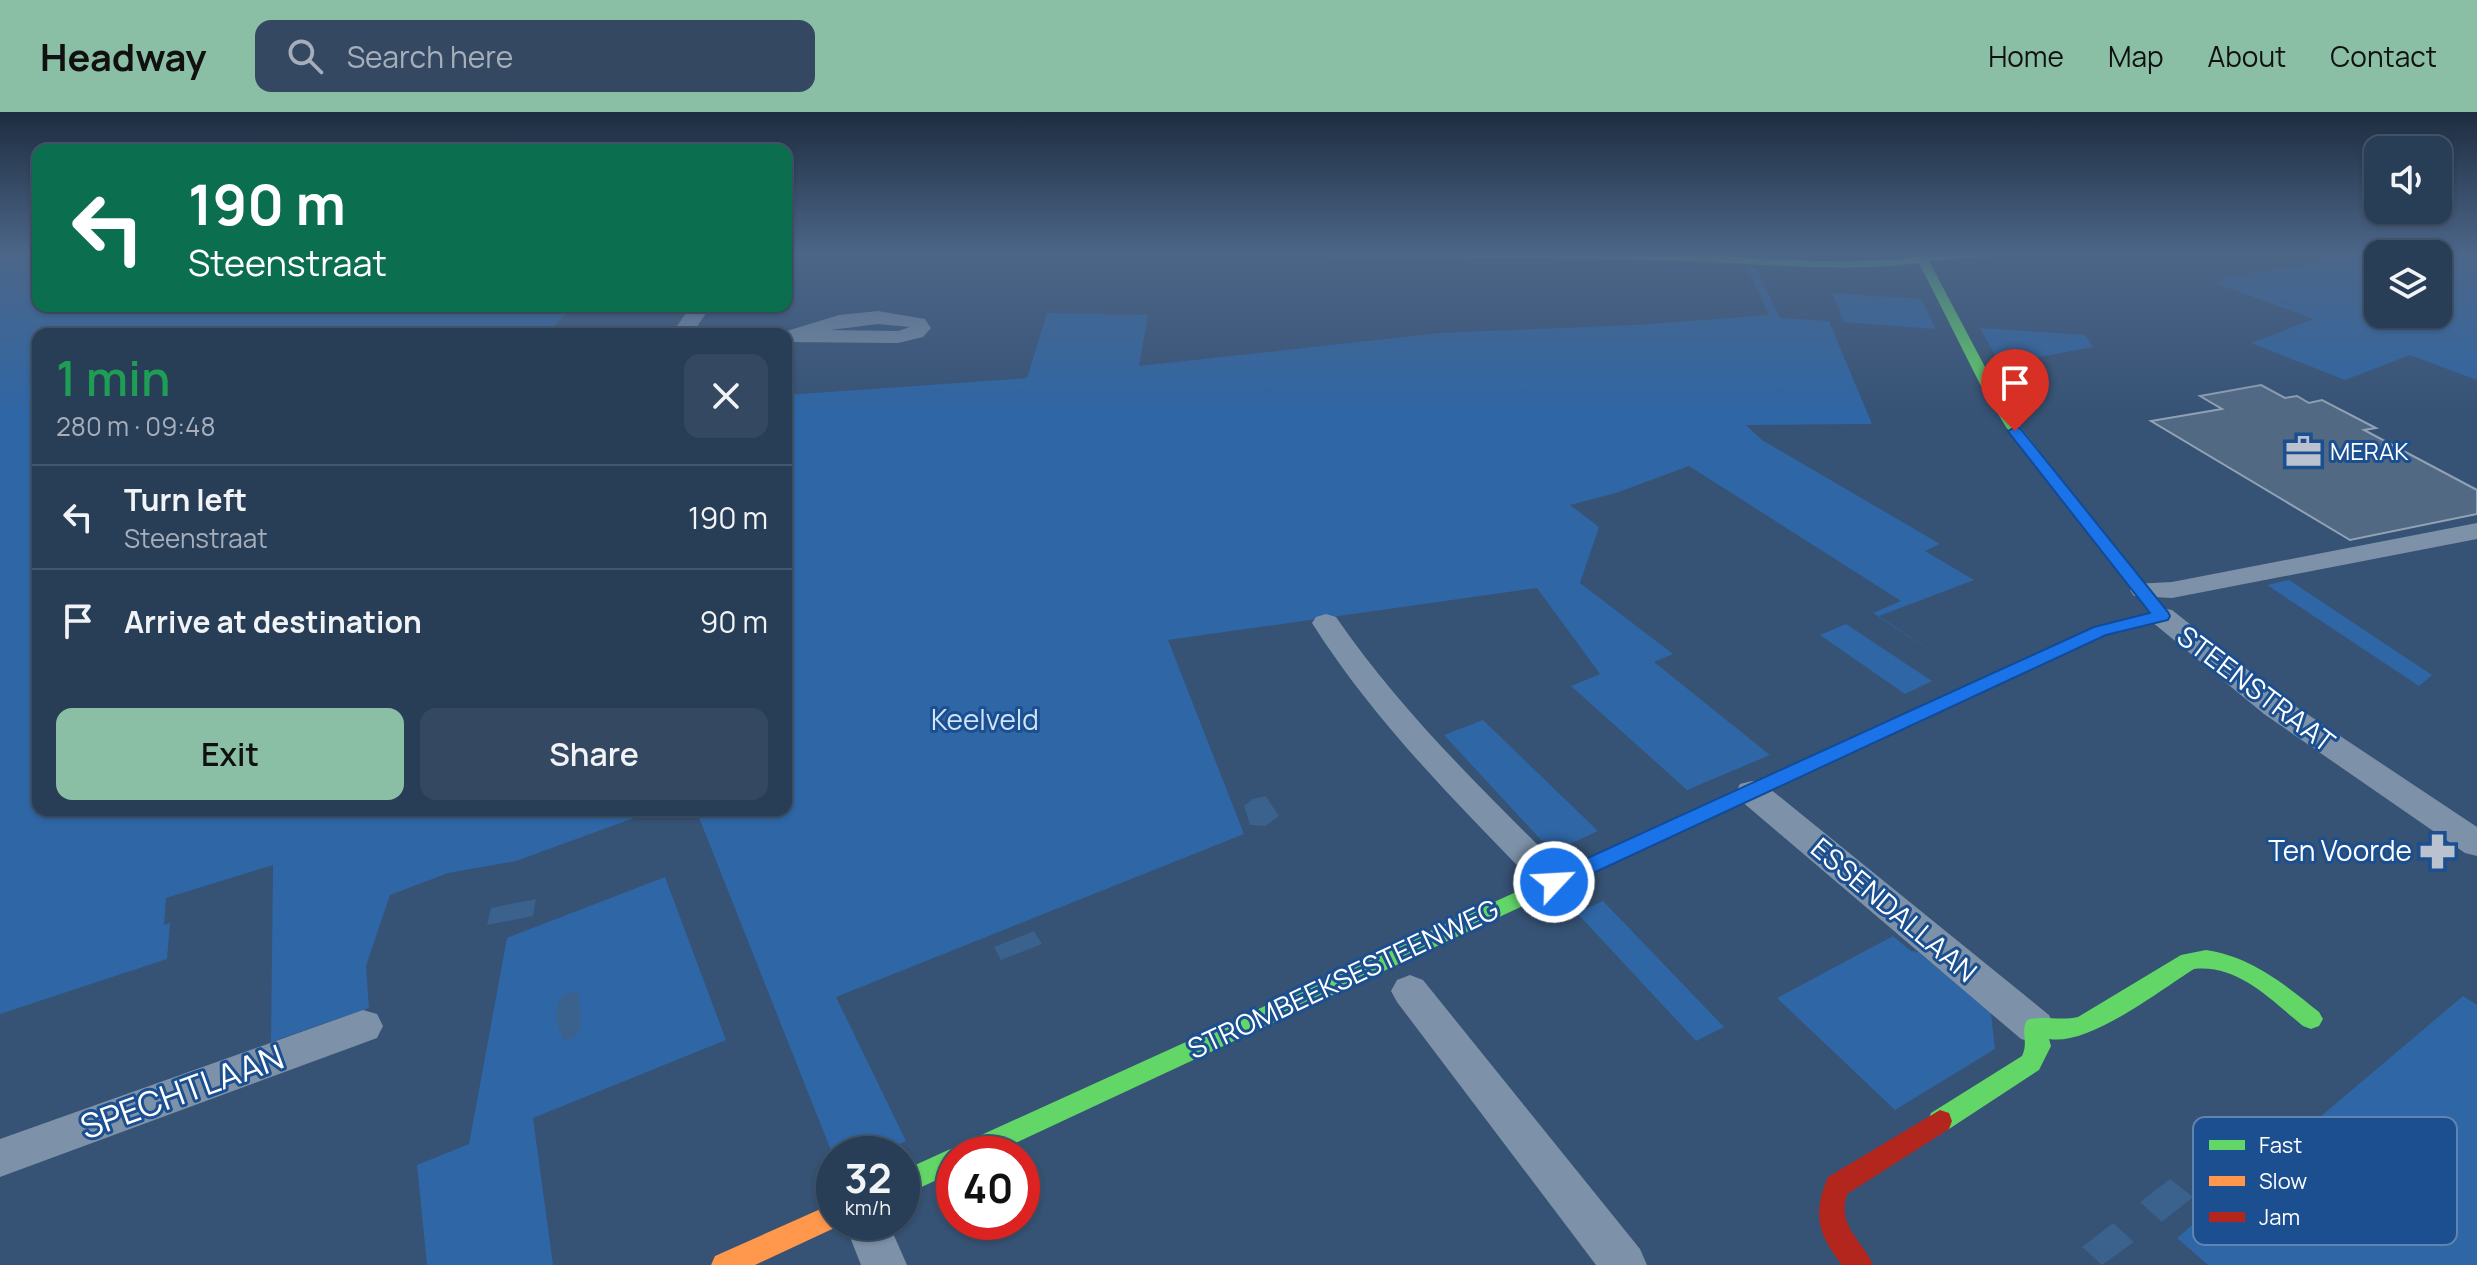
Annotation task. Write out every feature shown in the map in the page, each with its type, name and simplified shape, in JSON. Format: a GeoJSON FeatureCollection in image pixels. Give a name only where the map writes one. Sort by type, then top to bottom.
{"type":"FeatureCollection","features":[{"type":"Feature","properties":{"kind":"street","name":"STEENSTRAAT"},"geometry":{"type":"LineString","coordinates":[[1948,306],[2013,427],[2162,616],[2275,707],[2473,836]]}},
{"type":"Feature","properties":{"kind":"street"},"geometry":{"type":"LineString","coordinates":[[690,328],[687,326],[697,312]]}},
{"type":"Feature","properties":{"kind":"street"},"geometry":{"type":"LineString","coordinates":[[792,335],[850,319],[908,320],[918,323],[921,328],[905,337],[792,336]]}},
{"type":"Feature","properties":{"kind":"street"},"geometry":{"type":"LineString","coordinates":[[2144,590],[2172,590],[2477,531]]}},
{"type":"Feature","properties":{"kind":"street","name":"STROMBEEKSESTEENWEG"},"geometry":{"type":"LineString","coordinates":[[1004,1136],[2100,631],[2162,616]]}},
{"type":"Feature","properties":{"kind":"street"},"geometry":{"type":"LineString","coordinates":[[1326,623],[1373,692],[1554,882]]}},
{"type":"Feature","properties":{"kind":"street","name":"ESSENDALLAAN"},"geometry":{"type":"LineString","coordinates":[[1752,792],[2035,1027]]}},
{"type":"Feature","properties":{"kind":"street"},"geometry":{"type":"LineString","coordinates":[[2035,1027],[2054,1032],[2083,1026],[2189,961],[2207,956],[2232,964],[2311,1019]]}},
{"type":"Feature","properties":{"kind":"street","name":"STROMBEEKSESTEENWEG"},"geometry":{"type":"LineString","coordinates":[[1410,991],[1624,1265]]}},
{"type":"Feature","properties":{"kind":"street","name":"SPECHTLAAN"},"geometry":{"type":"LineString","coordinates":[[0,1158],[363,1026]]}},
{"type":"Feature","properties":{"kind":"street"},"geometry":{"type":"LineString","coordinates":[[1859,1265],[1832,1230],[1829,1197],[1837,1186],[2031,1063],[2039,1053],[2040,1040],[2035,1027]]}},
{"type":"Feature","properties":{"kind":"street"},"geometry":{"type":"LineString","coordinates":[[725,1265],[816,1223]]}},
{"type":"Feature","properties":{"kind":"street"},"geometry":{"type":"LineString","coordinates":[[874,1240],[884,1265]]}},
{"type":"Feature","properties":{"kind":"green space"},"geometry":{"type":"Polygon","coordinates":[[[0,306],[32,306],[32,312],[568,312],[552,328],[32,328],[32,816],[640,816],[516,861],[448,873],[390,895],[366,966],[369,1008],[271,1042],[273,865],[166,898],[164,925],[170,923],[167,959],[0,1014],[0,306]]]}},
{"type":"Feature","properties":{"kind":"green space","name":"Keelveld"},"geometry":{"type":"Polygon","coordinates":[[[1765,306],[1774,306],[1780,318],[1829,321],[1872,424],[1746,425],[1762,440],[1940,544],[1925,551],[1974,580],[1879,616],[1958,669],[1873,613],[1901,601],[1689,466],[1616,493],[1570,505],[1599,527],[1580,583],[1673,654],[1654,662],[1770,755],[1687,790],[1571,686],[1600,674],[1537,588],[1168,640],[1244,834],[836,997],[904,1136],[825,1136],[698,816],[792,816],[792,395],[1027,378],[1047,313],[1148,315],[1139,366],[1440,333],[1635,325],[1769,315],[1765,306]]]}},
{"type":"Feature","properties":{"kind":"green space"},"geometry":{"type":"Polygon","coordinates":[[[1837,306],[1924,306],[1936,329],[1844,322],[1837,306]]]}},
{"type":"Feature","properties":{"kind":"green space"},"geometry":{"type":"Polygon","coordinates":[[[2278,306],[2364,306],[2364,328],[2452,328],[2452,306],[2477,306],[2477,380],[2410,355],[2345,380],[2251,343],[2314,319],[2278,306]]]}},
{"type":"Feature","properties":{"kind":"green space"},"geometry":{"type":"Polygon","coordinates":[[[1980,328],[2085,335],[2093,347],[2000,364],[1980,328]]]}},
{"type":"Feature","properties":{"kind":"green space"},"geometry":{"type":"Polygon","coordinates":[[[2289,580],[2432,675],[2419,686],[2267,585],[2289,580]]]}},
{"type":"Feature","properties":{"kind":"green space"},"geometry":{"type":"Polygon","coordinates":[[[1846,624],[1932,681],[1905,694],[1820,635],[1846,624]]]}},
{"type":"Feature","properties":{"kind":"green space"},"geometry":{"type":"Polygon","coordinates":[[[1483,720],[1598,831],[1570,844],[1542,841],[1444,735],[1483,720]]]}},
{"type":"Feature","properties":{"kind":"green space"},"geometry":{"type":"Polygon","coordinates":[[[665,877],[726,1040],[533,1118],[553,1265],[427,1265],[417,1165],[469,1144],[507,938],[665,877]]]}},
{"type":"Feature","properties":{"kind":"green space"},"geometry":{"type":"Polygon","coordinates":[[[1603,901],[1724,1027],[1696,1041],[1577,913],[1603,901]]]}},
{"type":"Feature","properties":{"kind":"green space"},"geometry":{"type":"Polygon","coordinates":[[[1893,936],[1911,951],[1918,952],[1991,1013],[1995,1049],[1895,1110],[1777,998],[1893,936]]]}},
{"type":"Feature","properties":{"kind":"green space"},"geometry":{"type":"Polygon","coordinates":[[[2463,996],[2477,1005],[2477,1265],[2208,1265],[2177,1238],[2193,1224],[2193,1245],[2457,1245],[2457,1117],[2320,1117],[2463,996]]]}},
{"type":"Feature","properties":{"kind":"shaded area"},"geometry":{"type":"Polygon","coordinates":[[[1266,796],[1279,816],[1265,826],[1250,825],[1244,806],[1253,799],[1266,796]]]}},
{"type":"Feature","properties":{"kind":"shaded area"},"geometry":{"type":"Polygon","coordinates":[[[536,899],[533,916],[487,925],[491,908],[536,899]]]}},
{"type":"Feature","properties":{"kind":"shaded area"},"geometry":{"type":"Polygon","coordinates":[[[1034,931],[1042,944],[1001,960],[994,947],[1034,931]]]}},
{"type":"Feature","properties":{"kind":"shaded area"},"geometry":{"type":"Polygon","coordinates":[[[576,992],[579,995],[581,1028],[574,1038],[564,1040],[557,1022],[558,1005],[564,994],[576,992]]]}},
{"type":"Feature","properties":{"kind":"shaded area"},"geometry":{"type":"Polygon","coordinates":[[[2170,1179],[2193,1197],[2162,1222],[2140,1202],[2170,1179]]]}},
{"type":"Feature","properties":{"kind":"shaded area"},"geometry":{"type":"Polygon","coordinates":[[[2113,1223],[2134,1242],[2102,1265],[2082,1247],[2113,1223]]]}},
{"type":"Feature","properties":{"kind":"building","name":"MERAK"},"geometry":{"type":"Polygon","coordinates":[[[2261,385],[2285,398],[2297,396],[2309,403],[2322,400],[2376,428],[2364,430],[2477,490],[2477,514],[2350,540],[2151,421],[2222,409],[2200,396],[2261,385]]]}},
{"type":"Feature","properties":{"kind":"traffic: fast"},"geometry":{"type":"LineString","coordinates":[[1947,306],[2013,427],[2162,616],[2100,631],[1987,683]]}},
{"type":"Feature","properties":{"kind":"traffic: fast"},"geometry":{"type":"LineString","coordinates":[[1004,1136],[1593,865]]}},
{"type":"Feature","properties":{"kind":"traffic: fast"},"geometry":{"type":"LineString","coordinates":[[1940,1121],[2031,1063],[2039,1046],[2035,1027],[2059,1031],[2083,1026],[2189,961],[2223,961],[2239,967],[2270,986],[2311,1019]]}},
{"type":"Feature","properties":{"kind":"traffic: fast"},"geometry":{"type":"LineString","coordinates":[[920,1175],[936,1168]]}},
{"type":"Feature","properties":{"kind":"traffic: slow"},"geometry":{"type":"LineString","coordinates":[[1593,865],[1987,683]]}},
{"type":"Feature","properties":{"kind":"traffic: slow"},"geometry":{"type":"LineString","coordinates":[[725,1265],[816,1223]]}},
{"type":"Feature","properties":{"kind":"traffic: jam"},"geometry":{"type":"LineString","coordinates":[[1859,1265],[1838,1238],[1831,1218],[1832,1197],[1837,1186],[1940,1121]]}},
{"type":"Feature","properties":{"kind":"place","name":"MERAK"},"geometry":{"type":"Point","coordinates":[2304,452]}},
{"type":"Feature","properties":{"kind":"place","name":"Ten Voorde"},"geometry":{"type":"Point","coordinates":[2438,851]}},
{"type":"Feature","properties":{"kind":"route"},"geometry":{"type":"LineString","coordinates":[[1554,882],[2113,625],[2162,616],[2015,431]]}}]}
